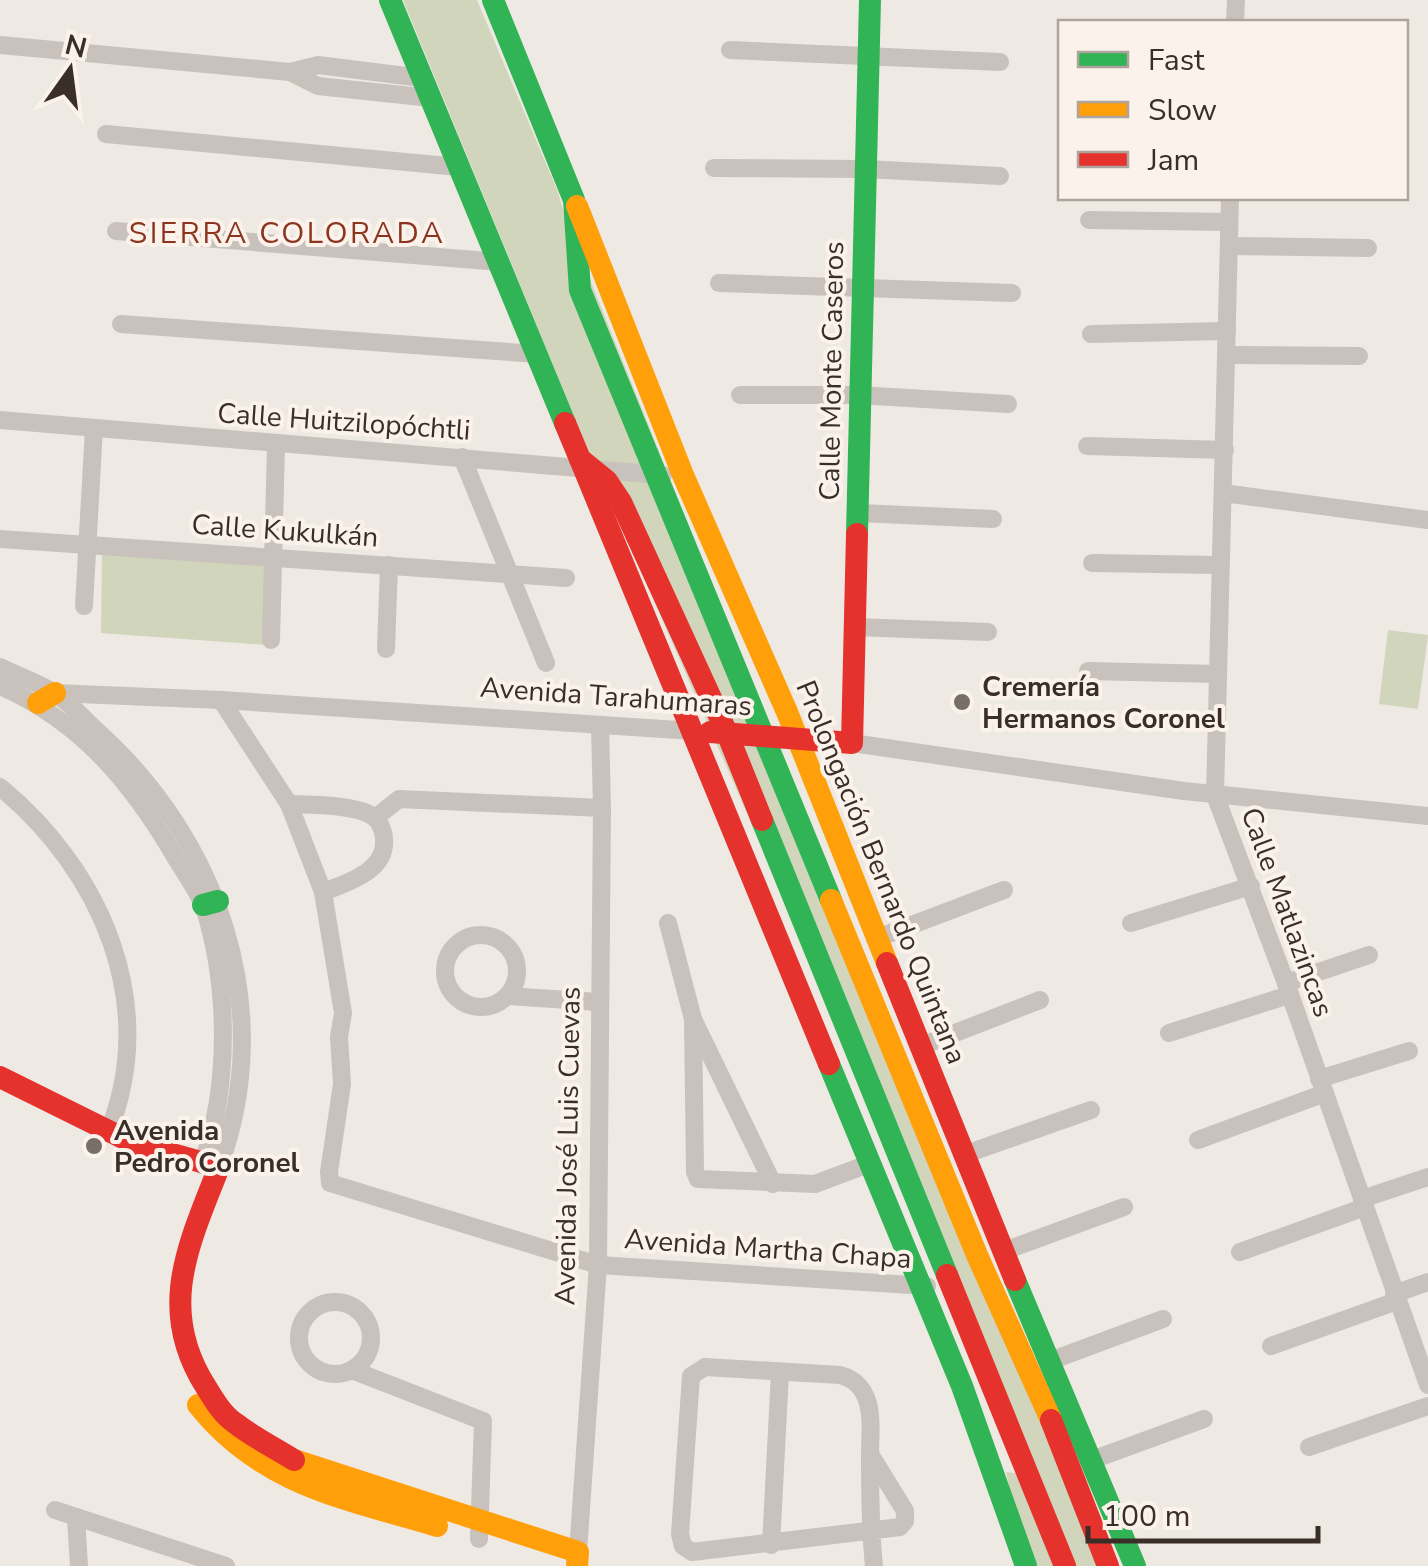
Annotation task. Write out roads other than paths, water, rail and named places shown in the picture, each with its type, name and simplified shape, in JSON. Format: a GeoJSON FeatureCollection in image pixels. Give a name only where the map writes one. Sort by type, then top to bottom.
{"type":"FeatureCollection","features":[{"type":"Feature","properties":{"kind":"street"},"geometry":{"type":"LineString","coordinates":[[390,0],[587,467],[962,1386],[1026,1566]]}},
{"type":"Feature","properties":{"kind":"street","name":"Prolongación Bernardo Quintana"},"geometry":{"type":"LineString","coordinates":[[493,0],[683,475],[798,740],[963,1155],[1136,1566]]}},
{"type":"Feature","properties":{"kind":"street","name":"Calle Monte Caseros"},"geometry":{"type":"LineString","coordinates":[[852,743],[870,0]]}},
{"type":"Feature","properties":{"kind":"street"},"geometry":{"type":"LineString","coordinates":[[0,45],[290,72],[318,66],[426,88]]}},
{"type":"Feature","properties":{"kind":"street"},"geometry":{"type":"LineString","coordinates":[[730,50],[1000,62]]}},
{"type":"Feature","properties":{"kind":"street"},"geometry":{"type":"LineString","coordinates":[[106,134],[459,167]]}},
{"type":"Feature","properties":{"kind":"street"},"geometry":{"type":"LineString","coordinates":[[714,168],[1000,176]]}},
{"type":"Feature","properties":{"kind":"street","name":"Prolongación Bernardo Quintana"},"geometry":{"type":"LineString","coordinates":[[574,200],[580,290],[976,1256],[1047,1410],[1108,1566]]}},
{"type":"Feature","properties":{"kind":"street","name":"Calle Matlazincas"},"geometry":{"type":"LineString","coordinates":[[1230,200],[1215,795],[1428,1385]]}},
{"type":"Feature","properties":{"kind":"street"},"geometry":{"type":"LineString","coordinates":[[1090,220],[1229,222]]}},
{"type":"Feature","properties":{"kind":"street"},"geometry":{"type":"LineString","coordinates":[[116,231],[500,262]]}},
{"type":"Feature","properties":{"kind":"street"},"geometry":{"type":"LineString","coordinates":[[1229,246],[1368,248]]}},
{"type":"Feature","properties":{"kind":"street"},"geometry":{"type":"LineString","coordinates":[[719,283],[1012,293]]}},
{"type":"Feature","properties":{"kind":"street"},"geometry":{"type":"LineString","coordinates":[[121,324],[537,354]]}},
{"type":"Feature","properties":{"kind":"street"},"geometry":{"type":"LineString","coordinates":[[1091,334],[1227,331]]}},
{"type":"Feature","properties":{"kind":"street"},"geometry":{"type":"LineString","coordinates":[[1227,354],[1359,356]]}},
{"type":"Feature","properties":{"kind":"street"},"geometry":{"type":"LineString","coordinates":[[740,395],[1008,404]]}},
{"type":"Feature","properties":{"kind":"street","name":"Calle Huitzilopóchtli"},"geometry":{"type":"LineString","coordinates":[[0,420],[276,446],[683,475]]}},
{"type":"Feature","properties":{"kind":"street"},"geometry":{"type":"LineString","coordinates":[[84,606],[94,428]]}},
{"type":"Feature","properties":{"kind":"street"},"geometry":{"type":"LineString","coordinates":[[271,640],[276,446]]}},
{"type":"Feature","properties":{"kind":"street"},"geometry":{"type":"LineString","coordinates":[[1087,446],[1225,450]]}},
{"type":"Feature","properties":{"kind":"street"},"geometry":{"type":"LineString","coordinates":[[462,457],[546,662]]}},
{"type":"Feature","properties":{"kind":"street"},"geometry":{"type":"LineString","coordinates":[[587,467],[621,502],[727,733],[1065,1566]]}},
{"type":"Feature","properties":{"kind":"street"},"geometry":{"type":"LineString","coordinates":[[1224,493],[1428,520]]}},
{"type":"Feature","properties":{"kind":"street"},"geometry":{"type":"LineString","coordinates":[[860,514],[993,518]]}},
{"type":"Feature","properties":{"kind":"street","name":"Calle Kukulkán"},"geometry":{"type":"LineString","coordinates":[[0,538],[566,578]]}},
{"type":"Feature","properties":{"kind":"street"},"geometry":{"type":"LineString","coordinates":[[1092,563],[1219,565]]}},
{"type":"Feature","properties":{"kind":"street"},"geometry":{"type":"LineString","coordinates":[[386,650],[388,565]]}},
{"type":"Feature","properties":{"kind":"street"},"geometry":{"type":"LineString","coordinates":[[856,626],[988,632]]}},
{"type":"Feature","properties":{"kind":"street"},"geometry":{"type":"LineString","coordinates":[[0,668],[47,698],[130,786],[210,903],[241,1010],[232,1124],[210,1166],[184,1258],[175,1339],[199,1376],[213,1414],[295,1460],[573,1562]]}},
{"type":"Feature","properties":{"kind":"street"},"geometry":{"type":"LineString","coordinates":[[1088,671],[1217,674]]}},
{"type":"Feature","properties":{"kind":"street"},"geometry":{"type":"LineString","coordinates":[[0,686],[47,698]]}},
{"type":"Feature","properties":{"kind":"street","name":"Avenida Tarahumaras"},"geometry":{"type":"LineString","coordinates":[[47,698],[221,700],[852,743],[1215,795],[1428,816]]}},
{"type":"Feature","properties":{"kind":"street","name":"Avenida Martha Chapa"},"geometry":{"type":"LineString","coordinates":[[221,700],[290,804],[324,892],[343,1013],[338,1037],[342,1084],[328,1172],[330,1183],[598,1266],[949,1286]]}},
{"type":"Feature","properties":{"kind":"street","name":"Avenida José Luis Cuevas"},"geometry":{"type":"LineString","coordinates":[[573,1562],[598,1266],[600,726]]}},
{"type":"Feature","properties":{"kind":"street"},"geometry":{"type":"LineString","coordinates":[[0,787],[72,861],[99,912],[119,966],[130,1024],[129,1053],[119,1105],[108,1132]]}},
{"type":"Feature","properties":{"kind":"street"},"geometry":{"type":"LineString","coordinates":[[375,818],[399,799],[602,808]]}},
{"type":"Feature","properties":{"kind":"street"},"geometry":{"type":"LineString","coordinates":[[290,804],[340,808],[375,818],[384,836],[375,864],[356,880],[324,892]]}},
{"type":"Feature","properties":{"kind":"street"},"geometry":{"type":"LineString","coordinates":[[1131,923],[1251,886]]}},
{"type":"Feature","properties":{"kind":"street"},"geometry":{"type":"LineString","coordinates":[[875,939],[1004,890]]}},
{"type":"Feature","properties":{"kind":"street"},"geometry":{"type":"LineString","coordinates":[[668,923],[693,1019],[773,1184]]}},
{"type":"Feature","properties":{"kind":"street"},"geometry":{"type":"LineString","coordinates":[[507,996],[517,974],[512,951],[504,942],[482,934],[470,936],[451,950],[444,973],[453,994],[463,1002],[486,1006],[507,996],[598,1002]]}},
{"type":"Feature","properties":{"kind":"street"},"geometry":{"type":"LineString","coordinates":[[1169,1034],[1370,954]]}},
{"type":"Feature","properties":{"kind":"street"},"geometry":{"type":"LineString","coordinates":[[919,1047],[1040,1000]]}},
{"type":"Feature","properties":{"kind":"street"},"geometry":{"type":"LineString","coordinates":[[693,1019],[696,1176],[708,1182],[815,1184],[871,1162]]}},
{"type":"Feature","properties":{"kind":"street"},"geometry":{"type":"LineString","coordinates":[[1198,1140],[1409,1051]]}},
{"type":"Feature","properties":{"kind":"street"},"geometry":{"type":"LineString","coordinates":[[0,1077],[108,1132],[210,1166]]}},
{"type":"Feature","properties":{"kind":"street"},"geometry":{"type":"LineString","coordinates":[[963,1155],[1091,1110]]}},
{"type":"Feature","properties":{"kind":"street"},"geometry":{"type":"LineString","coordinates":[[1240,1252],[1428,1177]]}},
{"type":"Feature","properties":{"kind":"street"},"geometry":{"type":"LineString","coordinates":[[1004,1250],[1124,1207]]}},
{"type":"Feature","properties":{"kind":"street"},"geometry":{"type":"LineString","coordinates":[[1271,1346],[1428,1282]]}},
{"type":"Feature","properties":{"kind":"street"},"geometry":{"type":"LineString","coordinates":[[352,1370],[368,1354],[371,1343],[367,1321],[360,1312],[340,1302],[318,1306],[300,1329],[301,1352],[310,1364],[323,1372],[338,1374],[352,1370],[484,1421],[480,1530]]}},
{"type":"Feature","properties":{"kind":"street"},"geometry":{"type":"LineString","coordinates":[[1050,1361],[1163,1320]]}},
{"type":"Feature","properties":{"kind":"street"},"geometry":{"type":"LineString","coordinates":[[870,1454],[905,1511],[900,1527],[870,1533],[698,1553],[683,1546],[680,1534],[691,1376],[705,1367],[851,1378],[870,1408],[870,1454],[870,1533],[874,1566]]}},
{"type":"Feature","properties":{"kind":"street"},"geometry":{"type":"LineString","coordinates":[[771,1545],[780,1373]]}},
{"type":"Feature","properties":{"kind":"street"},"geometry":{"type":"LineString","coordinates":[[1309,1447],[1428,1406]]}},
{"type":"Feature","properties":{"kind":"street"},"geometry":{"type":"LineString","coordinates":[[1092,1460],[1204,1420]]}},
{"type":"Feature","properties":{"kind":"street"},"geometry":{"type":"LineString","coordinates":[[54,1510],[226,1566]]}},
{"type":"Feature","properties":{"kind":"street"},"geometry":{"type":"LineString","coordinates":[[76,1517],[80,1566]]}},
{"type":"Feature","properties":{"kind":"place","name":"Cremería Hermanos Coronel"},"geometry":{"type":"Point","coordinates":[962,702]}},
{"type":"Feature","properties":{"kind":"place","name":"Avenida Pedro Coronel"},"geometry":{"type":"Point","coordinates":[94,1146]}},
{"type":"Feature","properties":{"kind":"district","name":"SIERRA COLORADA"},"geometry":{"type":"Point","coordinates":[287,233]}}]}
